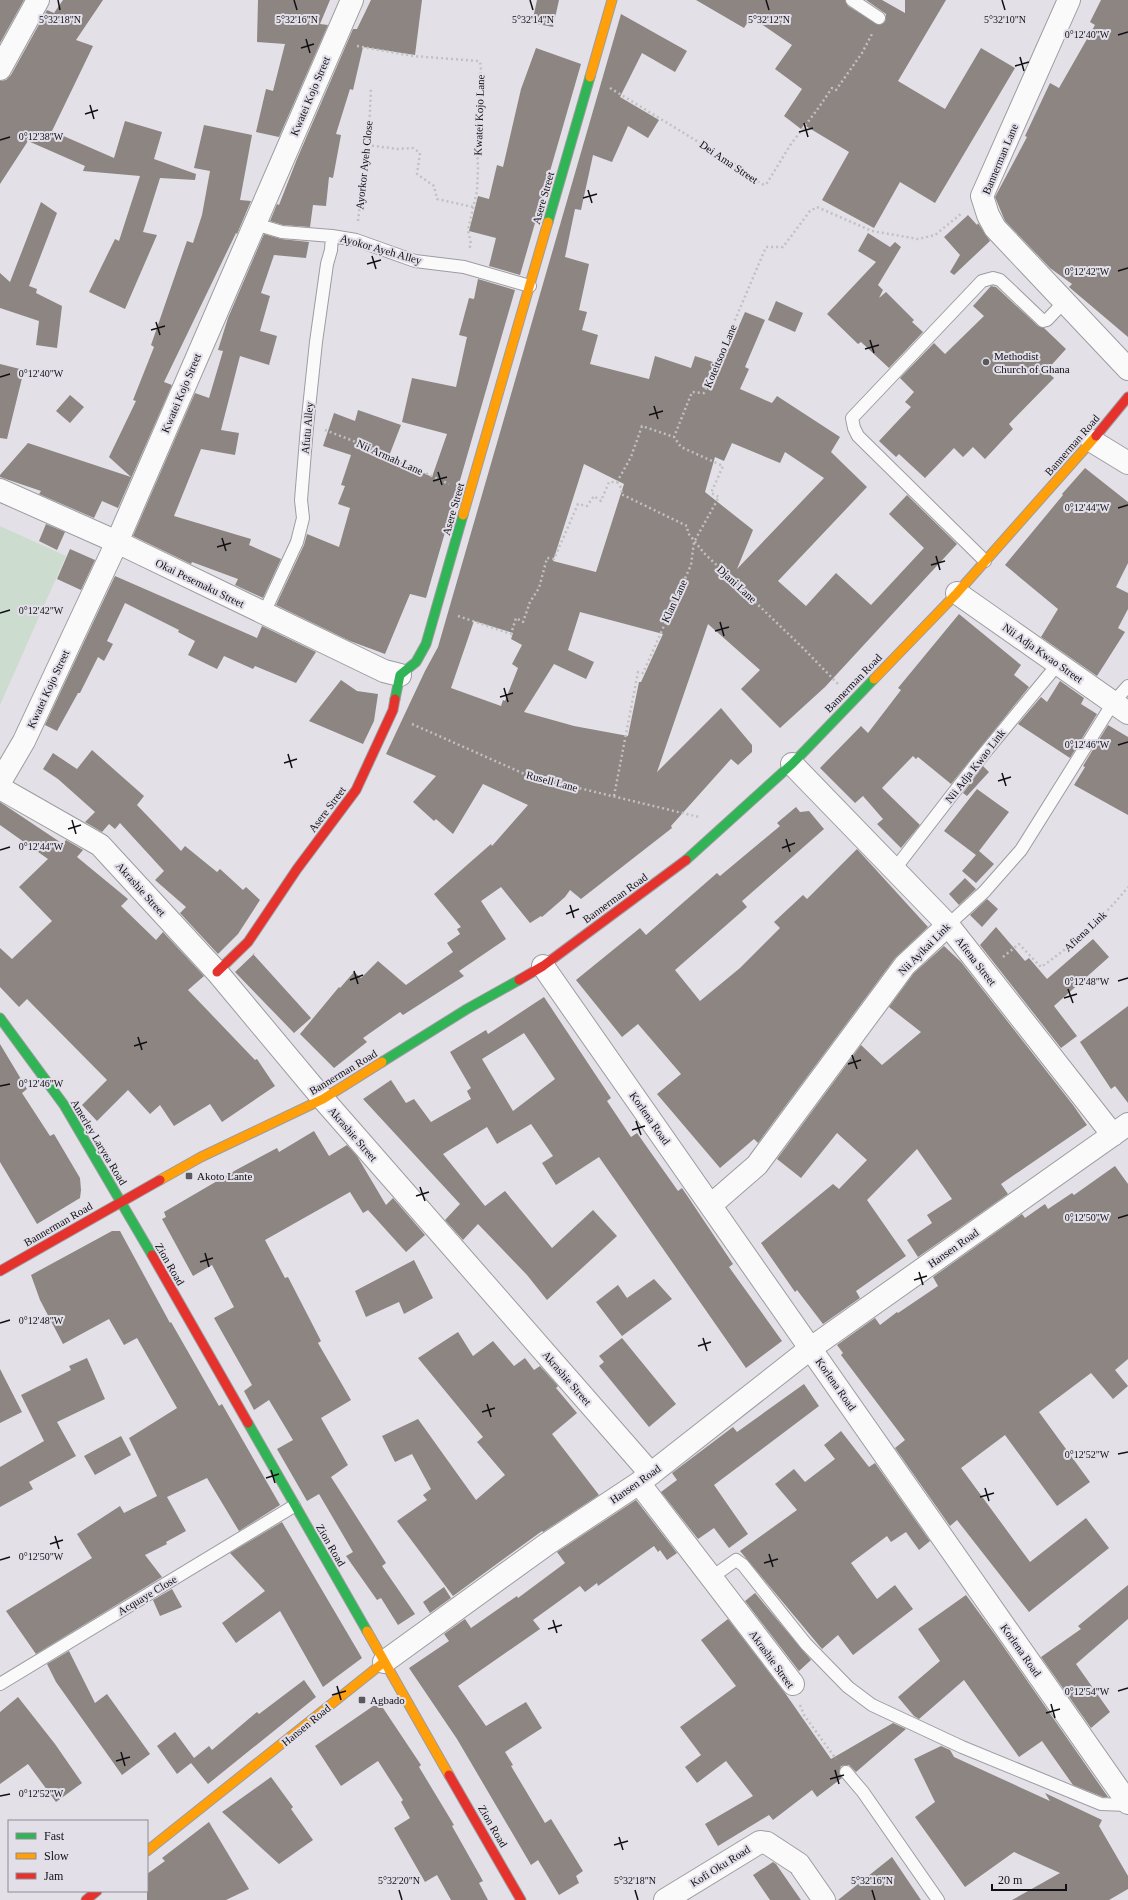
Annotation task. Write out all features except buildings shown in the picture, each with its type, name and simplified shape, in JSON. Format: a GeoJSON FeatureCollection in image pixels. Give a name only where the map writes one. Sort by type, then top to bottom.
{"type":"FeatureCollection","features":[{"type":"Feature","properties":{"kind":"street"},"geometry":{"type":"LineString","coordinates":[[0,69],[38,0]]}},
{"type":"Feature","properties":{"kind":"street","name":"Kwatei Kojo Street"},"geometry":{"type":"LineString","coordinates":[[0,782],[24,741],[117,542],[352,0]]}},
{"type":"Feature","properties":{"kind":"street","name":"Asere Street"},"geometry":{"type":"LineString","coordinates":[[217,972],[248,942],[297,869],[356,790],[391,714],[400,675],[412,667],[421,657],[470,494],[612,0]]}},
{"type":"Feature","properties":{"kind":"street","name":"Bannerman Lane"},"geometry":{"type":"LineString","coordinates":[[1069,0],[982,196],[988,215],[995,228],[1128,369]]}},
{"type":"Feature","properties":{"kind":"street","name":"Bannerman Road"},"geometry":{"type":"LineString","coordinates":[[0,1271],[201,1157],[323,1100],[467,1009],[543,966],[691,857],[792,764],[957,593],[1092,441],[1128,397]]}},
{"type":"Feature","properties":{"kind":"street"},"geometry":{"type":"LineString","coordinates":[[1092,441],[1128,464]]}},
{"type":"Feature","properties":{"kind":"street","name":"Okai Pesemaku Street"},"geometry":{"type":"LineString","coordinates":[[0,490],[117,542],[384,671],[400,675]]}},
{"type":"Feature","properties":{"kind":"street","name":"Nii Adja Kwao Street"},"geometry":{"type":"LineString","coordinates":[[957,593],[1121,708]]}},
{"type":"Feature","properties":{"kind":"street","name":"Afiena Street"},"geometry":{"type":"LineString","coordinates":[[792,764],[948,925],[985,971],[1120,1129]]}},
{"type":"Feature","properties":{"kind":"street","name":"Akrashie Street"},"geometry":{"type":"LineString","coordinates":[[0,788],[100,845],[217,972],[323,1100],[645,1478],[712,1577],[793,1684]]}},
{"type":"Feature","properties":{"kind":"street","name":"Nii Ayikai Link"},"geometry":{"type":"LineString","coordinates":[[711,1205],[757,1165],[905,966],[948,925]]}},
{"type":"Feature","properties":{"kind":"street","name":"Korlena Road"},"geometry":{"type":"LineString","coordinates":[[543,966],[1128,1804]]}},
{"type":"Feature","properties":{"kind":"street","name":"Amerley Laryea Road"},"geometry":{"type":"LineString","coordinates":[[0,1018],[64,1106],[121,1202]]}},
{"type":"Feature","properties":{"kind":"street","name":"Hansen Road"},"geometry":{"type":"LineString","coordinates":[[148,1850],[384,1662],[547,1544],[645,1478],[811,1348],[1120,1129]]}},
{"type":"Feature","properties":{"kind":"street","name":"Zion Road"},"geometry":{"type":"LineString","coordinates":[[121,1202],[520,1900]]}},
{"type":"Feature","properties":{"kind":"street","name":"Kofi Oku Road"},"geometry":{"type":"LineString","coordinates":[[665,1900],[760,1842],[767,1843],[799,1864],[824,1900]]}},
{"type":"Feature","properties":{"kind":"street"},"geometry":{"type":"LineString","coordinates":[[86,1900],[96,1892]]}},
{"type":"Feature","properties":{"kind":"lane"},"geometry":{"type":"LineString","coordinates":[[852,0],[879,18]]}},
{"type":"Feature","properties":{"kind":"lane","name":"Ayokor Ayeh Alley"},"geometry":{"type":"LineString","coordinates":[[255,224],[282,232],[332,236],[356,240],[415,261],[464,267],[530,286]]}},
{"type":"Feature","properties":{"kind":"lane","name":"Afutu Alley"},"geometry":{"type":"LineString","coordinates":[[264,614],[294,549],[303,518],[302,500],[307,427],[318,326],[332,236]]}},
{"type":"Feature","properties":{"kind":"lane"},"geometry":{"type":"LineString","coordinates":[[985,562],[858,436],[854,428],[852,418],[982,281],[993,278],[1000,280],[1043,321],[1047,320],[1064,302]]}},
{"type":"Feature","properties":{"kind":"lane","name":"Nii Adja Kwao Link"},"geometry":{"type":"LineString","coordinates":[[894,870],[978,762],[1058,664]]}},
{"type":"Feature","properties":{"kind":"lane","name":"Nii Ayikai Link"},"geometry":{"type":"LineString","coordinates":[[948,925],[984,892],[1021,850],[1121,708],[1128,686]]}},
{"type":"Feature","properties":{"kind":"lane","name":"Acquaye Close"},"geometry":{"type":"LineString","coordinates":[[0,1684],[294,1506]]}},
{"type":"Feature","properties":{"kind":"lane"},"geometry":{"type":"LineString","coordinates":[[712,1577],[736,1560],[743,1565],[806,1644],[848,1687],[872,1705],[969,1750],[1101,1804],[1128,1804]]}},
{"type":"Feature","properties":{"kind":"lane"},"geometry":{"type":"LineString","coordinates":[[846,1772],[863,1792],[938,1900]]}},
{"type":"Feature","properties":{"kind":"path","name":"Dei Ama Street"},"geometry":{"type":"LineString","coordinates":[[590,78],[683,131],[764,185],[768,183],[791,144],[832,88],[836,90],[862,53],[879,18]]}},
{"type":"Feature","properties":{"kind":"path","name":"Kwatei Kojo Lane"},"geometry":{"type":"LineString","coordinates":[[333,42],[413,56],[479,61],[481,65],[477,143],[477,191],[468,230],[471,244],[464,267]]}},
{"type":"Feature","properties":{"kind":"path","name":"Ayorkor Ayeh Close"},"geometry":{"type":"LineString","coordinates":[[347,238],[358,221],[367,145],[371,88]]}},
{"type":"Feature","properties":{"kind":"path"},"geometry":{"type":"LineString","coordinates":[[367,145],[398,150],[413,148],[420,153],[417,174],[434,186],[437,198],[473,207]]}},
{"type":"Feature","properties":{"kind":"path","name":"Koteitsoo Lane"},"geometry":{"type":"LineString","coordinates":[[674,436],[692,392],[704,393],[766,247],[783,247],[810,211],[817,207],[872,230],[918,239],[935,235],[982,196]]}},
{"type":"Feature","properties":{"kind":"path"},"geometry":{"type":"LineString","coordinates":[[436,609],[511,634],[516,618],[523,622],[530,602],[538,588],[547,558],[554,558],[578,504],[587,506],[594,496],[601,501],[609,482],[617,482],[631,457],[642,426],[674,436]]}},
{"type":"Feature","properties":{"kind":"path","name":"Nii Armah Lane"},"geometry":{"type":"LineString","coordinates":[[307,427],[324,430],[374,449],[470,494]]}},
{"type":"Feature","properties":{"kind":"path","name":"Klan Lane"},"geometry":{"type":"LineString","coordinates":[[614,796],[638,672],[643,673],[691,565],[694,542],[719,497],[711,493],[723,466],[681,447],[674,436]]}},
{"type":"Feature","properties":{"kind":"path","name":"Djani Lane"},"geometry":{"type":"LineString","coordinates":[[617,482],[622,489],[621,494],[687,526],[688,533],[694,542],[803,648],[853,701]]}},
{"type":"Feature","properties":{"kind":"path","name":"Rusell Lane"},"geometry":{"type":"LineString","coordinates":[[391,714],[529,776],[700,818],[716,834]]}},
{"type":"Feature","properties":{"kind":"path","name":"Afiena Link"},"geometry":{"type":"LineString","coordinates":[[985,971],[1019,944],[1041,967],[1069,948],[1117,901],[1128,887]]}},
{"type":"Feature","properties":{"kind":"path","name":"Akrashie Street"},"geometry":{"type":"LineString","coordinates":[[793,1684],[804,1715],[846,1772]]}},
{"type":"Feature","properties":{"kind":"green space"},"geometry":{"type":"Polygon","coordinates":[[[0,526],[66,556],[0,705],[0,526]]]}},
{"type":"Feature","properties":{"kind":"traffic: fast"},"geometry":{"type":"LineString","coordinates":[[548,222],[590,77]]}},
{"type":"Feature","properties":{"kind":"traffic: fast"},"geometry":{"type":"LineString","coordinates":[[395,699],[400,675],[416,662],[426,644],[463,515]]}},
{"type":"Feature","properties":{"kind":"traffic: fast"},"geometry":{"type":"LineString","coordinates":[[686,860],[792,764],[874,679]]}},
{"type":"Feature","properties":{"kind":"traffic: fast"},"geometry":{"type":"LineString","coordinates":[[382,1062],[467,1009],[519,980]]}},
{"type":"Feature","properties":{"kind":"traffic: fast"},"geometry":{"type":"LineString","coordinates":[[0,1018],[64,1105],[152,1255]]}},
{"type":"Feature","properties":{"kind":"traffic: fast"},"geometry":{"type":"LineString","coordinates":[[248,1423],[367,1631]]}},
{"type":"Feature","properties":{"kind":"traffic: slow"},"geometry":{"type":"LineString","coordinates":[[590,77],[612,0]]}},
{"type":"Feature","properties":{"kind":"traffic: slow"},"geometry":{"type":"LineString","coordinates":[[463,515],[548,222]]}},
{"type":"Feature","properties":{"kind":"traffic: slow"},"geometry":{"type":"LineString","coordinates":[[874,679],[957,593],[1096,436]]}},
{"type":"Feature","properties":{"kind":"traffic: slow"},"geometry":{"type":"LineString","coordinates":[[160,1180],[201,1157],[323,1099],[382,1062]]}},
{"type":"Feature","properties":{"kind":"traffic: slow"},"geometry":{"type":"LineString","coordinates":[[367,1631],[449,1775]]}},
{"type":"Feature","properties":{"kind":"traffic: slow"},"geometry":{"type":"LineString","coordinates":[[148,1850],[384,1662]]}},
{"type":"Feature","properties":{"kind":"traffic: jam"},"geometry":{"type":"LineString","coordinates":[[1096,436],[1128,397]]}},
{"type":"Feature","properties":{"kind":"traffic: jam"},"geometry":{"type":"LineString","coordinates":[[217,972],[248,942],[297,869],[356,790],[393,710],[395,699]]}},
{"type":"Feature","properties":{"kind":"traffic: jam"},"geometry":{"type":"LineString","coordinates":[[519,980],[543,966],[686,860]]}},
{"type":"Feature","properties":{"kind":"traffic: jam"},"geometry":{"type":"LineString","coordinates":[[0,1271],[160,1180]]}},
{"type":"Feature","properties":{"kind":"traffic: jam"},"geometry":{"type":"LineString","coordinates":[[152,1255],[248,1423]]}},
{"type":"Feature","properties":{"kind":"traffic: jam"},"geometry":{"type":"LineString","coordinates":[[449,1775],[521,1900]]}},
{"type":"Feature","properties":{"kind":"traffic: jam"},"geometry":{"type":"LineString","coordinates":[[86,1900],[96,1892]]}},
{"type":"Feature","properties":{"kind":"place","name":"Methodist Church of Ghana"},"geometry":{"type":"Point","coordinates":[986,362]}},
{"type":"Feature","properties":{"kind":"place","name":"Akoto Lante"},"geometry":{"type":"Point","coordinates":[189,1176]}},
{"type":"Feature","properties":{"kind":"place","name":"Agbado"},"geometry":{"type":"Point","coordinates":[362,1700]}}]}
